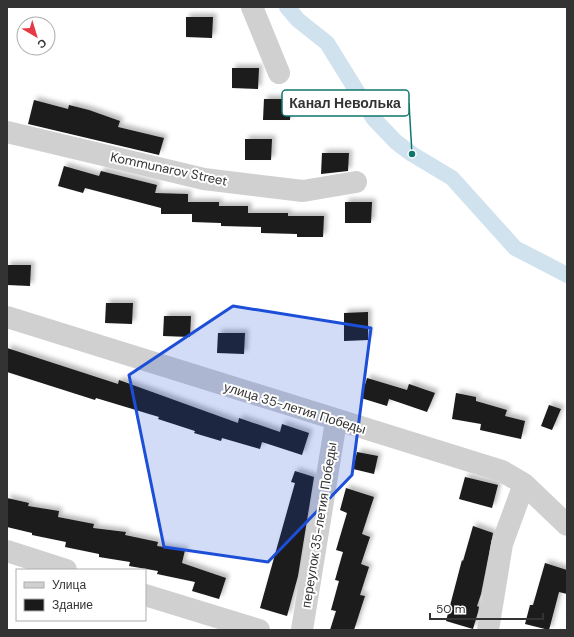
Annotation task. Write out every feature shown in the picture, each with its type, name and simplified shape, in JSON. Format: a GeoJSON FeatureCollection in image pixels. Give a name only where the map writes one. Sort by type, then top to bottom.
{"type":"FeatureCollection","features":[{"type":"Feature","properties":{"kind":"street"},"geometry":{"type":"LineString","coordinates":[[252,7],[279,73]]}},
{"type":"Feature","properties":{"kind":"street","name":"Kommunarov Street"},"geometry":{"type":"LineString","coordinates":[[7,132],[204,179],[303,191],[356,182]]}},
{"type":"Feature","properties":{"kind":"street","name":"улица 35-летия Победы"},"geometry":{"type":"LineString","coordinates":[[7,317],[336,421],[502,471],[524,484],[567,525]]}},
{"type":"Feature","properties":{"kind":"street","name":"переулок 35-летия Победы"},"geometry":{"type":"LineString","coordinates":[[302,630],[336,421]]}},
{"type":"Feature","properties":{"kind":"street"},"geometry":{"type":"LineString","coordinates":[[488,630],[502,544],[524,484]]}},
{"type":"Feature","properties":{"kind":"street"},"geometry":{"type":"LineString","coordinates":[[7,552],[63,569]]}},
{"type":"Feature","properties":{"kind":"street"},"geometry":{"type":"LineString","coordinates":[[146,594],[259,630]]}},
{"type":"Feature","properties":{"kind":"highlighted area"},"geometry":{"type":"Polygon","coordinates":[[[233,306],[371,328],[352,475],[268,562],[164,547],[129,375],[233,306]]]}},
{"type":"Feature","properties":{"kind":"building"},"geometry":{"type":"Polygon","coordinates":[[[186,17],[213,17],[212,38],[186,37],[186,17]]]}},
{"type":"Feature","properties":{"kind":"building"},"geometry":{"type":"Polygon","coordinates":[[[232,68],[259,68],[258,89],[232,88],[232,68]]]}},
{"type":"Feature","properties":{"kind":"building"},"geometry":{"type":"Polygon","coordinates":[[[264,99],[291,99],[290,120],[263,120],[264,99]]]}},
{"type":"Feature","properties":{"kind":"building"},"geometry":{"type":"Polygon","coordinates":[[[34,100],[68,109],[69,105],[89,110],[120,121],[118,127],[164,138],[159,155],[28,124],[34,100]]]}},
{"type":"Feature","properties":{"kind":"building"},"geometry":{"type":"Polygon","coordinates":[[[245,139],[272,139],[271,160],[245,160],[245,139]]]}},
{"type":"Feature","properties":{"kind":"building"},"geometry":{"type":"Polygon","coordinates":[[[322,153],[349,153],[348,171],[321,174],[322,153]]]}},
{"type":"Feature","properties":{"kind":"building"},"geometry":{"type":"Polygon","coordinates":[[[64,166],[99,176],[101,171],[157,185],[155,193],[188,194],[188,202],[219,202],[219,206],[248,206],[248,213],[288,213],[288,216],[324,216],[323,237],[297,237],[297,234],[261,233],[261,227],[221,226],[221,223],[192,222],[192,214],[161,214],[161,208],[85,188],[83,193],[58,186],[64,166]]]}},
{"type":"Feature","properties":{"kind":"building"},"geometry":{"type":"Polygon","coordinates":[[[345,202],[372,202],[371,223],[345,223],[345,202]]]}},
{"type":"Feature","properties":{"kind":"building"},"geometry":{"type":"Polygon","coordinates":[[[7,265],[31,265],[30,286],[7,285],[7,265]]]}},
{"type":"Feature","properties":{"kind":"building"},"geometry":{"type":"Polygon","coordinates":[[[106,303],[133,303],[132,324],[105,323],[106,303]]]}},
{"type":"Feature","properties":{"kind":"building"},"geometry":{"type":"Polygon","coordinates":[[[368,312],[368,340],[344,341],[344,313],[368,312]]]}},
{"type":"Feature","properties":{"kind":"building"},"geometry":{"type":"Polygon","coordinates":[[[164,316],[191,316],[190,337],[163,336],[164,316]]]}},
{"type":"Feature","properties":{"kind":"building"},"geometry":{"type":"Polygon","coordinates":[[[218,333],[245,333],[244,354],[217,353],[218,333]]]}},
{"type":"Feature","properties":{"kind":"building"},"geometry":{"type":"Polygon","coordinates":[[[7,348],[118,384],[119,380],[238,423],[239,418],[280,432],[282,424],[309,433],[302,455],[262,442],[260,449],[222,438],[221,441],[194,433],[195,431],[158,419],[159,417],[96,398],[95,400],[7,372],[7,348]]]}},
{"type":"Feature","properties":{"kind":"building"},"geometry":{"type":"Polygon","coordinates":[[[367,378],[407,390],[409,384],[435,393],[427,412],[389,399],[387,406],[361,398],[367,378]]]}},
{"type":"Feature","properties":{"kind":"building"},"geometry":{"type":"Polygon","coordinates":[[[456,393],[476,397],[476,401],[507,410],[505,416],[525,421],[521,439],[480,430],[481,424],[452,419],[456,393]]]}},
{"type":"Feature","properties":{"kind":"building"},"geometry":{"type":"Polygon","coordinates":[[[549,405],[561,409],[552,430],[541,426],[549,405]]]}},
{"type":"Feature","properties":{"kind":"building"},"geometry":{"type":"Polygon","coordinates":[[[357,452],[378,456],[374,474],[353,469],[357,452]]]}},
{"type":"Feature","properties":{"kind":"building"},"geometry":{"type":"Polygon","coordinates":[[[295,471],[314,477],[298,576],[287,616],[260,608],[295,483],[291,482],[295,471]]]}},
{"type":"Feature","properties":{"kind":"building"},"geometry":{"type":"Polygon","coordinates":[[[465,477],[498,485],[492,508],[459,499],[465,477]]]}},
{"type":"Feature","properties":{"kind":"building"},"geometry":{"type":"Polygon","coordinates":[[[346,488],[374,497],[362,534],[370,537],[361,564],[369,567],[360,595],[365,596],[354,630],[330,630],[336,611],[331,610],[339,581],[335,580],[343,552],[336,550],[347,513],[340,510],[346,488]]]}},
{"type":"Feature","properties":{"kind":"building"},"geometry":{"type":"Polygon","coordinates":[[[7,498],[29,503],[28,506],[59,511],[58,517],[94,524],[93,528],[126,532],[125,535],[158,542],[157,546],[185,550],[182,563],[226,578],[219,599],[192,591],[195,582],[157,574],[158,571],[129,566],[130,562],[99,557],[99,554],[65,547],[66,542],[32,535],[32,533],[7,527],[7,498]]]}},
{"type":"Feature","properties":{"kind":"building"},"geometry":{"type":"Polygon","coordinates":[[[473,526],[493,533],[481,594],[477,606],[479,607],[478,612],[473,629],[446,621],[462,560],[463,561],[473,526]]]}},
{"type":"Feature","properties":{"kind":"building"},"geometry":{"type":"Polygon","coordinates":[[[545,563],[567,570],[567,594],[559,592],[549,630],[525,624],[530,605],[533,605],[545,563]]]}},
{"type":"Feature","properties":{"kind":"waterway"},"geometry":{"type":"LineString","coordinates":[[287,7],[298,20],[327,43],[374,119],[396,142],[412,154],[452,178],[515,248],[567,275]]}},
{"type":"Feature","properties":{"kind":"place","name":"Канал Неволька"},"geometry":{"type":"Point","coordinates":[412,154]}}]}
